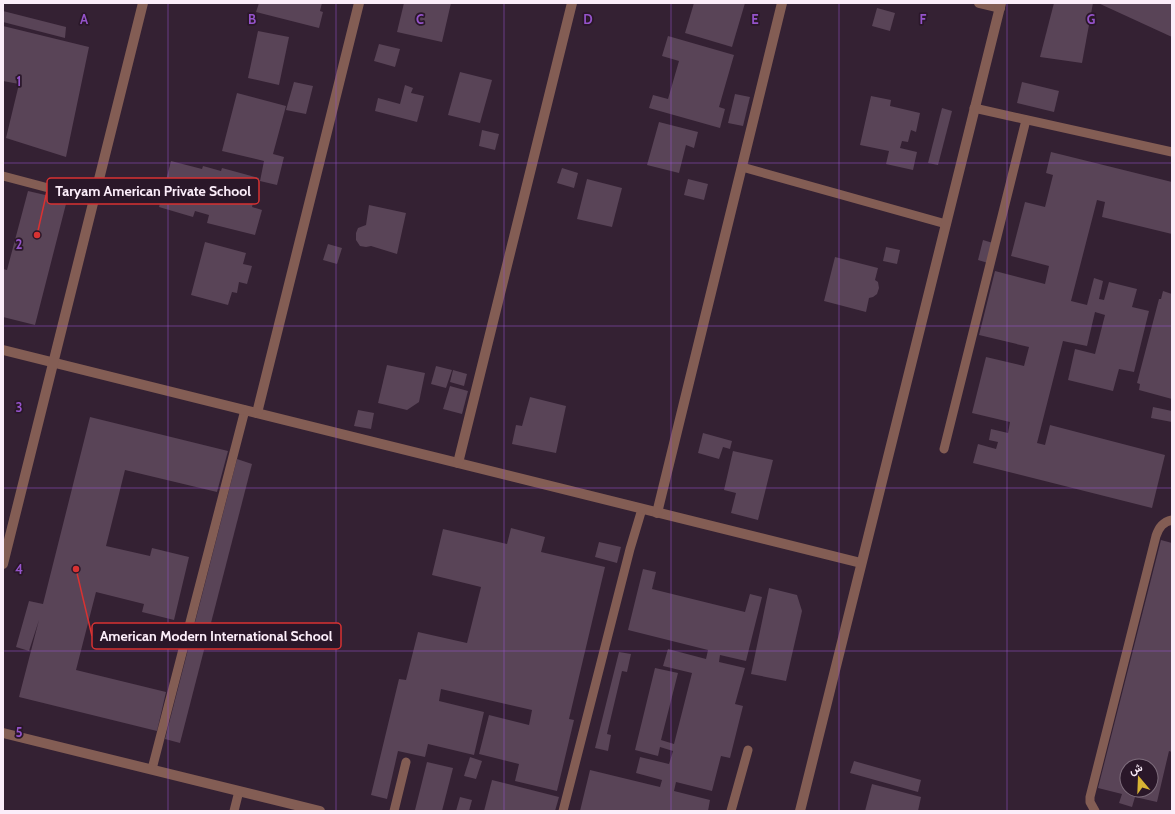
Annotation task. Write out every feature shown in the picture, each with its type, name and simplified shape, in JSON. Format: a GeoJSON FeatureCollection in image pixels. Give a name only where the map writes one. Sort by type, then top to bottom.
{"type":"FeatureCollection","features":[{"type":"Feature","properties":{"kind":"street"},"geometry":{"type":"LineString","coordinates":[[3,564],[143,3]]}},
{"type":"Feature","properties":{"kind":"street"},"geometry":{"type":"LineString","coordinates":[[258,413],[359,3]]}},
{"type":"Feature","properties":{"kind":"street"},"geometry":{"type":"LineString","coordinates":[[458,463],[572,3]]}},
{"type":"Feature","properties":{"kind":"street"},"geometry":{"type":"LineString","coordinates":[[657,513],[782,3]]}},
{"type":"Feature","properties":{"kind":"street"},"geometry":{"type":"LineString","coordinates":[[800,811],[1000,6],[979,3]]}},
{"type":"Feature","properties":{"kind":"street"},"geometry":{"type":"LineString","coordinates":[[3,350],[862,563]]}},
{"type":"Feature","properties":{"kind":"street"},"geometry":{"type":"LineString","coordinates":[[3,733],[320,811]]}},
{"type":"Feature","properties":{"kind":"lane"},"geometry":{"type":"LineString","coordinates":[[974,108],[1172,152]]}},
{"type":"Feature","properties":{"kind":"lane"},"geometry":{"type":"LineString","coordinates":[[944,449],[1026,120]]}},
{"type":"Feature","properties":{"kind":"lane"},"geometry":{"type":"LineString","coordinates":[[742,167],[946,224]]}},
{"type":"Feature","properties":{"kind":"lane"},"geometry":{"type":"LineString","coordinates":[[3,176],[94,200]]}},
{"type":"Feature","properties":{"kind":"lane"},"geometry":{"type":"LineString","coordinates":[[152,769],[245,410]]}},
{"type":"Feature","properties":{"kind":"lane"},"geometry":{"type":"LineString","coordinates":[[563,811],[630,548],[642,509]]}},
{"type":"Feature","properties":{"kind":"lane"},"geometry":{"type":"LineString","coordinates":[[1095,811],[1090,802],[1090,797],[1156,536],[1164,523],[1172,520]]}},
{"type":"Feature","properties":{"kind":"lane"},"geometry":{"type":"LineString","coordinates":[[731,811],[748,750]]}},
{"type":"Feature","properties":{"kind":"lane"},"geometry":{"type":"LineString","coordinates":[[394,811],[406,762]]}},
{"type":"Feature","properties":{"kind":"lane"},"geometry":{"type":"LineString","coordinates":[[234,811],[239,791]]}},
{"type":"Feature","properties":{"kind":"building"},"geometry":{"type":"Polygon","coordinates":[[[259,3],[322,3],[320,11],[323,12],[319,28],[256,12],[259,3]]]}},
{"type":"Feature","properties":{"kind":"building"},"geometry":{"type":"Polygon","coordinates":[[[404,3],[451,3],[442,42],[397,32],[404,3]]]}},
{"type":"Feature","properties":{"kind":"building"},"geometry":{"type":"Polygon","coordinates":[[[694,3],[745,3],[732,47],[685,33],[694,3]]]}},
{"type":"Feature","properties":{"kind":"building"},"geometry":{"type":"Polygon","coordinates":[[[1054,3],[1093,3],[1082,63],[1040,57],[1054,3]]]}},
{"type":"Feature","properties":{"kind":"building"},"geometry":{"type":"Polygon","coordinates":[[[1098,3],[1172,3],[1172,37],[1098,3]]]}},
{"type":"Feature","properties":{"kind":"building"},"geometry":{"type":"Polygon","coordinates":[[[877,8],[895,13],[890,31],[872,26],[877,8]]]}},
{"type":"Feature","properties":{"kind":"building"},"geometry":{"type":"Polygon","coordinates":[[[3,11],[66,27],[65,38],[3,22],[3,11]]]}},
{"type":"Feature","properties":{"kind":"building"},"geometry":{"type":"Polygon","coordinates":[[[3,26],[89,47],[66,157],[6,138],[19,84],[3,81],[3,26]]]}},
{"type":"Feature","properties":{"kind":"building"},"geometry":{"type":"Polygon","coordinates":[[[258,31],[289,37],[279,85],[248,78],[258,31]]]}},
{"type":"Feature","properties":{"kind":"building"},"geometry":{"type":"Polygon","coordinates":[[[668,36],[734,55],[719,107],[725,109],[720,128],[649,108],[653,95],[668,99],[679,61],[662,56],[668,36]]]}},
{"type":"Feature","properties":{"kind":"building"},"geometry":{"type":"Polygon","coordinates":[[[379,44],[400,49],[395,67],[374,61],[379,44]]]}},
{"type":"Feature","properties":{"kind":"building"},"geometry":{"type":"Polygon","coordinates":[[[460,72],[492,80],[480,123],[448,115],[460,72]]]}},
{"type":"Feature","properties":{"kind":"building"},"geometry":{"type":"Polygon","coordinates":[[[294,82],[313,86],[306,114],[286,110],[294,82]]]}},
{"type":"Feature","properties":{"kind":"building"},"geometry":{"type":"Polygon","coordinates":[[[1022,82],[1059,91],[1054,112],[1017,103],[1022,82]]]}},
{"type":"Feature","properties":{"kind":"building"},"geometry":{"type":"Polygon","coordinates":[[[405,85],[413,88],[411,93],[424,96],[417,122],[375,111],[378,98],[400,104],[405,85]]]}},
{"type":"Feature","properties":{"kind":"building"},"geometry":{"type":"Polygon","coordinates":[[[237,93],[286,106],[273,154],[284,157],[277,185],[260,181],[264,161],[222,151],[237,93]]]}},
{"type":"Feature","properties":{"kind":"building"},"geometry":{"type":"Polygon","coordinates":[[[735,94],[750,97],[743,126],[728,123],[735,94]]]}},
{"type":"Feature","properties":{"kind":"building"},"geometry":{"type":"Polygon","coordinates":[[[871,96],[891,100],[890,106],[920,113],[916,132],[911,130],[908,142],[902,141],[900,148],[917,152],[913,170],[886,164],[889,151],[860,145],[871,96]]]}},
{"type":"Feature","properties":{"kind":"building"},"geometry":{"type":"Polygon","coordinates":[[[942,108],[952,111],[938,165],[928,163],[942,108]]]}},
{"type":"Feature","properties":{"kind":"building"},"geometry":{"type":"Polygon","coordinates":[[[659,122],[698,132],[694,148],[686,145],[679,173],[647,165],[659,122]]]}},
{"type":"Feature","properties":{"kind":"building"},"geometry":{"type":"Polygon","coordinates":[[[482,130],[499,134],[495,150],[479,146],[482,130]]]}},
{"type":"Feature","properties":{"kind":"building"},"geometry":{"type":"Polygon","coordinates":[[[1051,152],[1172,182],[1172,234],[1102,217],[1105,202],[1097,200],[1071,301],[1087,305],[1094,278],[1103,281],[1099,299],[1104,300],[1109,282],[1137,289],[1132,307],[1149,311],[1134,372],[1119,369],[1113,391],[1068,380],[1075,349],[1095,354],[1105,315],[1095,312],[1087,346],[1063,341],[1037,443],[1045,445],[1050,425],[1165,455],[1152,508],[973,463],[978,444],[996,449],[998,442],[989,440],[991,429],[1008,433],[1010,422],[972,413],[986,357],[1024,366],[1029,347],[979,335],[995,271],[1045,284],[1049,266],[1011,256],[1025,202],[1045,207],[1053,175],[1046,173],[1051,152]]]}},
{"type":"Feature","properties":{"kind":"building"},"geometry":{"type":"Polygon","coordinates":[[[171,161],[202,169],[203,166],[221,171],[222,168],[259,178],[252,207],[262,210],[255,235],[207,223],[209,215],[195,211],[193,217],[159,207],[171,161]]]}},
{"type":"Feature","properties":{"kind":"building"},"geometry":{"type":"Polygon","coordinates":[[[562,168],[578,173],[574,188],[557,183],[562,168]]]}},
{"type":"Feature","properties":{"kind":"building"},"geometry":{"type":"Polygon","coordinates":[[[587,179],[622,188],[612,227],[577,219],[587,179]]]}},
{"type":"Feature","properties":{"kind":"building"},"geometry":{"type":"Polygon","coordinates":[[[688,179],[708,184],[704,200],[684,195],[688,179]]]}},
{"type":"Feature","properties":{"kind":"building"},"geometry":{"type":"Polygon","coordinates":[[[28,191],[67,200],[35,325],[3,317],[3,269],[7,270],[28,191]]]}},
{"type":"Feature","properties":{"kind":"building"},"geometry":{"type":"Polygon","coordinates":[[[369,205],[406,213],[397,254],[371,246],[360,246],[356,240],[358,228],[366,225],[369,205]]]}},
{"type":"Feature","properties":{"kind":"building"},"geometry":{"type":"Polygon","coordinates":[[[983,240],[993,243],[988,263],[978,260],[983,240]]]}},
{"type":"Feature","properties":{"kind":"building"},"geometry":{"type":"Polygon","coordinates":[[[205,242],[246,253],[243,264],[252,266],[247,284],[239,282],[237,293],[232,292],[228,305],[191,295],[205,242]]]}},
{"type":"Feature","properties":{"kind":"building"},"geometry":{"type":"Polygon","coordinates":[[[328,244],[342,248],[337,264],[323,260],[328,244]]]}},
{"type":"Feature","properties":{"kind":"building"},"geometry":{"type":"Polygon","coordinates":[[[886,247],[900,250],[897,264],[883,261],[886,247]]]}},
{"type":"Feature","properties":{"kind":"building"},"geometry":{"type":"Polygon","coordinates":[[[835,257],[878,268],[875,280],[878,282],[879,288],[877,294],[869,298],[866,312],[824,301],[835,257]]]}},
{"type":"Feature","properties":{"kind":"building"},"geometry":{"type":"Polygon","coordinates":[[[1163,291],[1172,294],[1172,399],[1139,390],[1140,384],[1137,383],[1159,299],[1161,299],[1163,291]]]}},
{"type":"Feature","properties":{"kind":"building"},"geometry":{"type":"Polygon","coordinates":[[[387,365],[425,373],[419,402],[407,410],[378,403],[387,365]]]}},
{"type":"Feature","properties":{"kind":"building"},"geometry":{"type":"Polygon","coordinates":[[[436,366],[452,370],[446,388],[431,384],[436,366]]]}},
{"type":"Feature","properties":{"kind":"building"},"geometry":{"type":"Polygon","coordinates":[[[453,370],[467,374],[464,386],[450,382],[453,370]]]}},
{"type":"Feature","properties":{"kind":"building"},"geometry":{"type":"Polygon","coordinates":[[[450,386],[468,391],[462,414],[443,409],[450,386]]]}},
{"type":"Feature","properties":{"kind":"building"},"geometry":{"type":"Polygon","coordinates":[[[530,397],[566,406],[556,453],[512,444],[516,425],[522,426],[530,397]]]}},
{"type":"Feature","properties":{"kind":"building"},"geometry":{"type":"Polygon","coordinates":[[[1153,407],[1172,411],[1172,422],[1151,418],[1153,407]]]}},
{"type":"Feature","properties":{"kind":"building"},"geometry":{"type":"Polygon","coordinates":[[[358,410],[374,413],[371,429],[354,426],[358,410]]]}},
{"type":"Feature","properties":{"kind":"building"},"geometry":{"type":"Polygon","coordinates":[[[90,417],[228,451],[217,492],[125,470],[106,546],[150,556],[152,548],[189,557],[174,620],[142,612],[144,604],[96,592],[76,670],[166,692],[157,731],[19,697],[39,620],[29,651],[16,647],[29,601],[43,604],[90,417]]]}},
{"type":"Feature","properties":{"kind":"building"},"geometry":{"type":"Polygon","coordinates":[[[703,433],[732,441],[730,449],[723,447],[719,459],[698,453],[703,433]]]}},
{"type":"Feature","properties":{"kind":"building"},"geometry":{"type":"Polygon","coordinates":[[[733,451],[773,460],[758,520],[731,513],[736,493],[724,490],[733,451]]]}},
{"type":"Feature","properties":{"kind":"building"},"geometry":{"type":"Polygon","coordinates":[[[237,459],[252,464],[180,743],[165,739],[237,459]]]}},
{"type":"Feature","properties":{"kind":"building"},"geometry":{"type":"Polygon","coordinates":[[[511,528],[545,537],[541,552],[605,567],[569,719],[574,720],[557,791],[515,781],[519,764],[479,754],[489,715],[529,725],[532,710],[441,689],[439,701],[484,712],[474,755],[428,744],[425,757],[398,751],[387,799],[371,795],[399,679],[406,680],[418,632],[467,643],[481,587],[432,575],[443,529],[507,544],[511,528]]]}},
{"type":"Feature","properties":{"kind":"building"},"geometry":{"type":"Polygon","coordinates":[[[1161,540],[1172,543],[1172,752],[1169,751],[1159,794],[1159,758],[1119,758],[1119,793],[1098,788],[1161,540]]]}},
{"type":"Feature","properties":{"kind":"building"},"geometry":{"type":"Polygon","coordinates":[[[599,542],[621,547],[617,563],[595,557],[599,542]]]}},
{"type":"Feature","properties":{"kind":"building"},"geometry":{"type":"Polygon","coordinates":[[[643,569],[656,572],[652,589],[745,612],[750,594],[762,597],[746,661],[720,655],[719,662],[745,668],[735,704],[743,706],[730,758],[721,756],[712,791],[676,782],[674,791],[710,800],[708,811],[580,811],[590,770],[660,787],[662,780],[636,773],[640,757],[669,764],[673,751],[660,747],[658,756],[635,750],[655,668],[678,673],[661,740],[674,744],[692,673],[663,666],[668,649],[706,659],[708,650],[628,630],[643,569]]]}},
{"type":"Feature","properties":{"kind":"building"},"geometry":{"type":"Polygon","coordinates":[[[769,588],[797,595],[802,611],[786,681],[751,674],[769,588]]]}},
{"type":"Feature","properties":{"kind":"building"},"geometry":{"type":"Polygon","coordinates":[[[619,652],[631,654],[627,672],[622,671],[607,734],[611,735],[608,751],[595,748],[619,652]]]}},
{"type":"Feature","properties":{"kind":"building"},"geometry":{"type":"Polygon","coordinates":[[[470,757],[482,761],[476,779],[464,776],[470,757]]]}},
{"type":"Feature","properties":{"kind":"building"},"geometry":{"type":"Polygon","coordinates":[[[854,761],[921,780],[918,792],[850,773],[854,761]]]}},
{"type":"Feature","properties":{"kind":"building"},"geometry":{"type":"Polygon","coordinates":[[[427,762],[453,768],[442,811],[415,810],[427,762]]]}},
{"type":"Feature","properties":{"kind":"building"},"geometry":{"type":"Polygon","coordinates":[[[492,780],[559,797],[555,811],[484,811],[492,780]]]}},
{"type":"Feature","properties":{"kind":"building"},"geometry":{"type":"Polygon","coordinates":[[[872,784],[921,797],[918,811],[865,811],[872,784]]]}},
{"type":"Feature","properties":{"kind":"building"},"geometry":{"type":"Polygon","coordinates":[[[460,797],[472,800],[469,811],[456,811],[460,797]]]}},
{"type":"Feature","properties":{"kind":"building"},"geometry":{"type":"Polygon","coordinates":[[[1121,798],[1135,798],[1132,807],[1119,803],[1121,798]]]}},
{"type":"Feature","properties":{"kind":"building"},"geometry":{"type":"Polygon","coordinates":[[[1139,798],[1158,798],[1157,802],[1139,798]]]}},
{"type":"Feature","properties":{"kind":"place","name":"Taryam American Private School"},"geometry":{"type":"Point","coordinates":[37,235]}},
{"type":"Feature","properties":{"kind":"place","name":"American Modern International School"},"geometry":{"type":"Point","coordinates":[76,569]}}]}
